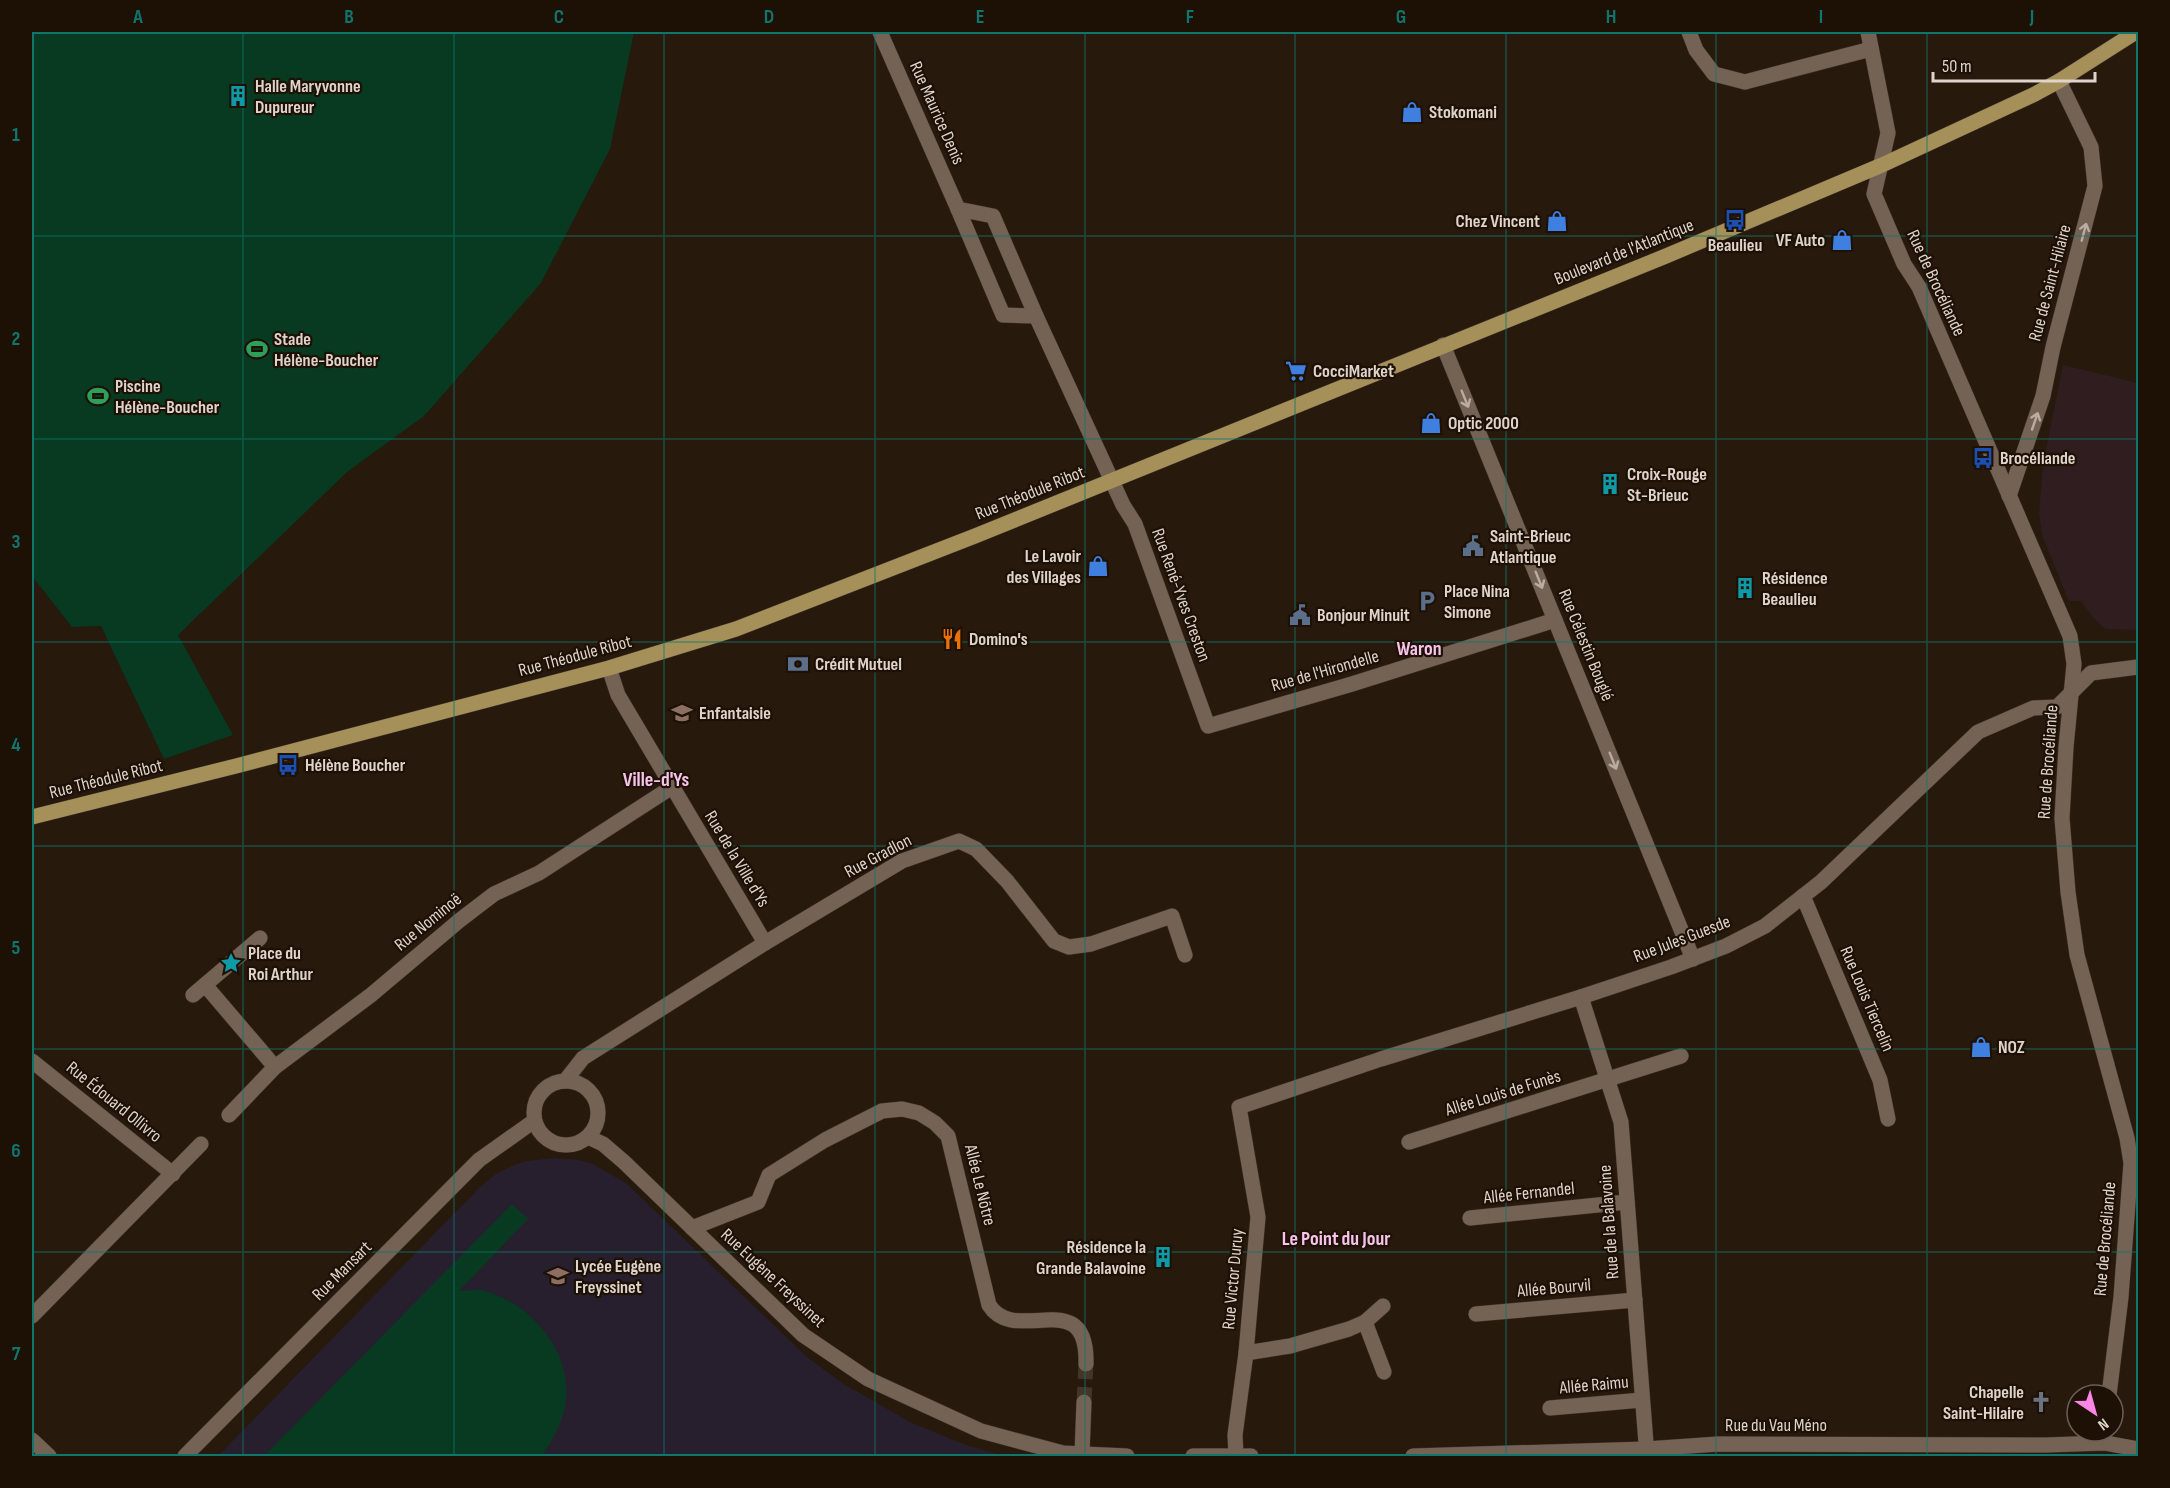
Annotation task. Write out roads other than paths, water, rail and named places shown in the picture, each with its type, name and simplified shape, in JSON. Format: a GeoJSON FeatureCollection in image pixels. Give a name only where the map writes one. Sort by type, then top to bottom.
{"type":"FeatureCollection","features":[{"type":"Feature","properties":{"kind":"main road","name":"Boulevard de l'Atlantique"},"geometry":{"type":"LineString","coordinates":[[1113,480],[1666,256],[1882,165],[2060,81],[2136,32]]}},
{"type":"Feature","properties":{"kind":"main road","name":"Rue Théodule Ribot"},"geometry":{"type":"LineString","coordinates":[[32,817],[609,668],[747,625],[1113,480]]}},
{"type":"Feature","properties":{"kind":"street","name":"Rue Maurice Denis"},"geometry":{"type":"LineString","coordinates":[[880,32],[1003,315],[1036,316]]}},
{"type":"Feature","properties":{"kind":"street"},"geometry":{"type":"LineString","coordinates":[[1689,32],[1696,50],[1714,74],[1745,82],[1871,49]]}},
{"type":"Feature","properties":{"kind":"street","name":"Rue de Brocéliande"},"geometry":{"type":"LineString","coordinates":[[1868,32],[1888,133],[1874,194],[1904,264],[1919,287],[2070,636],[2074,664],[2062,818],[2068,892],[2077,955],[2127,1138],[2131,1163],[2121,1297],[2110,1383]]}},
{"type":"Feature","properties":{"kind":"street","name":"Rue de Saint-Hilaire"},"geometry":{"type":"LineString","coordinates":[[2009,496],[2043,396],[2053,347],[2095,186],[2091,147],[2060,81]]}},
{"type":"Feature","properties":{"kind":"street"},"geometry":{"type":"LineString","coordinates":[[957,209],[993,216],[1036,316],[1113,480]]}},
{"type":"Feature","properties":{"kind":"street","name":"Rue Célestin Bouglé"},"geometry":{"type":"LineString","coordinates":[[1443,345],[1693,959]]}},
{"type":"Feature","properties":{"kind":"street","name":"Rue René-Yves Creston"},"geometry":{"type":"LineString","coordinates":[[1113,480],[1123,505],[1135,524],[1208,726]]}},
{"type":"Feature","properties":{"kind":"street","name":"Rue de l'Hirondelle"},"geometry":{"type":"LineString","coordinates":[[1208,726],[1352,684],[1555,620]]}},
{"type":"Feature","properties":{"kind":"street","name":"Rue Jules Guesde"},"geometry":{"type":"LineString","coordinates":[[1239,1107],[1381,1059],[1581,997],[1726,946],[1765,926],[1821,882],[1978,732],[2033,708],[2057,707],[2091,673],[2139,667]]}},
{"type":"Feature","properties":{"kind":"street","name":"Rue de la Ville d'Ys"},"geometry":{"type":"LineString","coordinates":[[609,668],[618,694],[765,943]]}},
{"type":"Feature","properties":{"kind":"street","name":"Rue Nominoë"},"geometry":{"type":"LineString","coordinates":[[229,1115],[275,1067],[371,995],[494,894],[539,873],[672,787]]}},
{"type":"Feature","properties":{"kind":"street","name":"Rue Gradlon"},"geometry":{"type":"LineString","coordinates":[[565,1081],[584,1058],[765,943],[902,861],[959,841],[976,849],[1007,881],[1054,941],[1069,947],[1091,944],[1172,916],[1185,955]]}},
{"type":"Feature","properties":{"kind":"street","name":"Rue Louis Tiercelin"},"geometry":{"type":"LineString","coordinates":[[1803,896],[1880,1080],[1888,1119]]}},
{"type":"Feature","properties":{"kind":"street"},"geometry":{"type":"LineString","coordinates":[[260,938],[199,990],[275,1067]]}},
{"type":"Feature","properties":{"kind":"street","name":"Rue de la Balavoine"},"geometry":{"type":"LineString","coordinates":[[1581,997],[1621,1122],[1646,1453]]}},
{"type":"Feature","properties":{"kind":"street","name":"Allée Louis de Funès"},"geometry":{"type":"LineString","coordinates":[[1409,1142],[1681,1056]]}},
{"type":"Feature","properties":{"kind":"street","name":"Rue Édouard Ollivro"},"geometry":{"type":"LineString","coordinates":[[32,1061],[173,1174]]}},
{"type":"Feature","properties":{"kind":"street"},"geometry":{"type":"LineString","coordinates":[[565,1081],[583,1086],[594,1097],[598,1109],[598,1120],[588,1137],[576,1144],[566,1146],[546,1139],[534,1121],[534,1109],[538,1096],[550,1085],[565,1081]]}},
{"type":"Feature","properties":{"kind":"street","name":"Rue Victor Duruy"},"geometry":{"type":"LineString","coordinates":[[1239,1107],[1258,1217],[1246,1353],[1235,1435],[1244,1456]]}},
{"type":"Feature","properties":{"kind":"street","name":"Allée Le Nôtre"},"geometry":{"type":"LineString","coordinates":[[692,1228],[758,1202],[769,1175],[825,1140],[882,1111],[902,1108],[919,1113],[935,1123],[948,1136],[989,1305],[994,1313],[1003,1319],[1061,1320],[1073,1324],[1083,1336],[1086,1364]]}},
{"type":"Feature","properties":{"kind":"street","name":"Rue Mansart"},"geometry":{"type":"LineString","coordinates":[[185,1456],[479,1160],[534,1121]]}},
{"type":"Feature","properties":{"kind":"street","name":"Rue Eugène Freyssinet"},"geometry":{"type":"LineString","coordinates":[[588,1137],[603,1144],[624,1162],[803,1335],[868,1380],[981,1431],[1063,1453],[1127,1456]]}},
{"type":"Feature","properties":{"kind":"street"},"geometry":{"type":"LineString","coordinates":[[32,1316],[201,1144]]}},
{"type":"Feature","properties":{"kind":"street","name":"Allée Fernandel"},"geometry":{"type":"LineString","coordinates":[[1470,1218],[1627,1202]]}},
{"type":"Feature","properties":{"kind":"street","name":"Allée Bourvil"},"geometry":{"type":"LineString","coordinates":[[1476,1314],[1635,1300]]}},
{"type":"Feature","properties":{"kind":"street"},"geometry":{"type":"LineString","coordinates":[[1246,1353],[1290,1346],[1365,1322],[1383,1306]]}},
{"type":"Feature","properties":{"kind":"street"},"geometry":{"type":"LineString","coordinates":[[1365,1322],[1384,1372]]}},
{"type":"Feature","properties":{"kind":"street","name":"Allée Raimu"},"geometry":{"type":"LineString","coordinates":[[1550,1408],[1642,1400]]}},
{"type":"Feature","properties":{"kind":"street"},"geometry":{"type":"LineString","coordinates":[[1082,1454],[1084,1402]]}},
{"type":"Feature","properties":{"kind":"street"},"geometry":{"type":"LineString","coordinates":[[32,1440],[49,1456]]}},
{"type":"Feature","properties":{"kind":"street","name":"Rue du Vau Méno"},"geometry":{"type":"LineString","coordinates":[[1413,1456],[1646,1453],[1718,1444],[2046,1445],[2065,1442]]}},
{"type":"Feature","properties":{"kind":"street","name":"Rue du Vau Méno"},"geometry":{"type":"LineString","coordinates":[[2122,1443],[2139,1449]]}},
{"type":"Feature","properties":{"kind":"street"},"geometry":{"type":"LineString","coordinates":[[1193,1456],[1244,1456]]}},
{"type":"Feature","properties":{"kind":"tunnel"},"geometry":{"type":"LineString","coordinates":[[1084,1402],[1086,1364]]}},
{"type":"Feature","properties":{"kind":"place","name":"Halle Maryvonne Dupureur"},"geometry":{"type":"Point","coordinates":[238,96]}},
{"type":"Feature","properties":{"kind":"place","name":"Stokomani"},"geometry":{"type":"Point","coordinates":[1412,112]}},
{"type":"Feature","properties":{"kind":"place","name":"Beaulieu"},"geometry":{"type":"Point","coordinates":[1735,220]}},
{"type":"Feature","properties":{"kind":"place","name":"Chez Vincent"},"geometry":{"type":"Point","coordinates":[1557,221]}},
{"type":"Feature","properties":{"kind":"place","name":"VF Auto"},"geometry":{"type":"Point","coordinates":[1842,240]}},
{"type":"Feature","properties":{"kind":"place","name":"Stade Hélène-Boucher"},"geometry":{"type":"Point","coordinates":[257,349]}},
{"type":"Feature","properties":{"kind":"place","name":"CocciMarket"},"geometry":{"type":"Point","coordinates":[1296,371]}},
{"type":"Feature","properties":{"kind":"place","name":"Piscine Hélène-Boucher"},"geometry":{"type":"Point","coordinates":[98,396]}},
{"type":"Feature","properties":{"kind":"place","name":"Optic 2000"},"geometry":{"type":"Point","coordinates":[1431,423]}},
{"type":"Feature","properties":{"kind":"place","name":"Brocéliande"},"geometry":{"type":"Point","coordinates":[1983,458]}},
{"type":"Feature","properties":{"kind":"place","name":"Croix-Rouge St-Brieuc"},"geometry":{"type":"Point","coordinates":[1610,484]}},
{"type":"Feature","properties":{"kind":"place","name":"Saint-Brieuc Atlantique"},"geometry":{"type":"Point","coordinates":[1473,546]}},
{"type":"Feature","properties":{"kind":"place","name":"Le Lavoir des Villages"},"geometry":{"type":"Point","coordinates":[1098,566]}},
{"type":"Feature","properties":{"kind":"place","name":"Résidence Beaulieu"},"geometry":{"type":"Point","coordinates":[1745,588]}},
{"type":"Feature","properties":{"kind":"place","name":"Place Nina Simone"},"geometry":{"type":"Point","coordinates":[1427,601]}},
{"type":"Feature","properties":{"kind":"place","name":"Bonjour Minuit"},"geometry":{"type":"Point","coordinates":[1300,615]}},
{"type":"Feature","properties":{"kind":"place","name":"Domino's"},"geometry":{"type":"Point","coordinates":[952,639]}},
{"type":"Feature","properties":{"kind":"place","name":"Crédit Mutuel"},"geometry":{"type":"Point","coordinates":[798,664]}},
{"type":"Feature","properties":{"kind":"place","name":"Enfantaisie"},"geometry":{"type":"Point","coordinates":[682,713]}},
{"type":"Feature","properties":{"kind":"place","name":"Hélène Boucher"},"geometry":{"type":"Point","coordinates":[288,765]}},
{"type":"Feature","properties":{"kind":"place","name":"Place du Roi Arthur"},"geometry":{"type":"Point","coordinates":[231,963]}},
{"type":"Feature","properties":{"kind":"place","name":"NOZ"},"geometry":{"type":"Point","coordinates":[1981,1047]}},
{"type":"Feature","properties":{"kind":"place","name":"Résidence la Grande Balavoine"},"geometry":{"type":"Point","coordinates":[1163,1257]}},
{"type":"Feature","properties":{"kind":"place","name":"Lycée Eugène Freyssinet"},"geometry":{"type":"Point","coordinates":[558,1276]}},
{"type":"Feature","properties":{"kind":"place","name":"Chapelle Saint-Hilaire"},"geometry":{"type":"Point","coordinates":[2041,1402]}},
{"type":"Feature","properties":{"kind":"district","name":"Waron"},"geometry":{"type":"Point","coordinates":[1419,649]}},
{"type":"Feature","properties":{"kind":"district","name":"Ville-d'Ys"},"geometry":{"type":"Point","coordinates":[656,780]}},
{"type":"Feature","properties":{"kind":"district","name":"Le Point du Jour"},"geometry":{"type":"Point","coordinates":[1336,1239]}}]}
